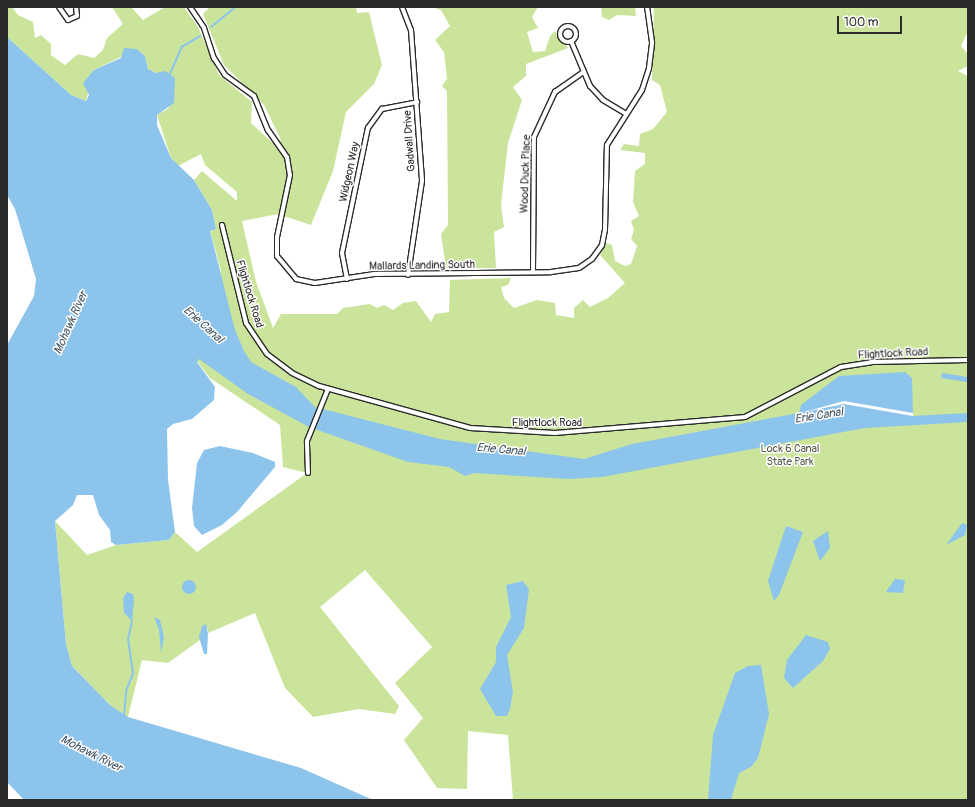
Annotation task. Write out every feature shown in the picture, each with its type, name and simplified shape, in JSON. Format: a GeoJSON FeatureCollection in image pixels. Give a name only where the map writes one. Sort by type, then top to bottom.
{"type":"FeatureCollection","features":[{"type":"Feature","properties":{"kind":"street"},"geometry":{"type":"LineString","coordinates":[[59,7],[68,20],[77,16],[76,7]]}},
{"type":"Feature","properties":{"kind":"street","name":"Mallards Landing South"},"geometry":{"type":"LineString","coordinates":[[190,7],[204,28],[214,58],[225,75],[254,96],[268,130],[288,157],[290,175],[277,237],[277,256],[296,279],[315,283],[374,274],[408,275],[534,272],[579,268],[599,251],[605,230],[606,151],[626,114],[642,90],[649,68],[652,42],[647,7]]}},
{"type":"Feature","properties":{"kind":"street","name":"Gadwall Drive"},"geometry":{"type":"LineString","coordinates":[[402,7],[411,30],[422,181],[408,275]]}},
{"type":"Feature","properties":{"kind":"street"},"geometry":{"type":"LineString","coordinates":[[571,41],[584,72],[603,100],[626,114]]}},
{"type":"Feature","properties":{"kind":"street","name":"Wood Duck Place"},"geometry":{"type":"LineString","coordinates":[[534,272],[534,137],[555,92],[584,72]]}},
{"type":"Feature","properties":{"kind":"street","name":"Widgeon Way"},"geometry":{"type":"LineString","coordinates":[[347,279],[342,252],[368,128],[382,109],[417,102]]}},
{"type":"Feature","properties":{"kind":"street","name":"Flightlock Road"},"geometry":{"type":"LineString","coordinates":[[222,225],[238,295],[252,335],[267,354],[292,373],[328,389],[470,428],[555,433],[745,417],[842,367],[872,362],[968,360]]}},
{"type":"Feature","properties":{"kind":"street"},"geometry":{"type":"LineString","coordinates":[[308,473],[306,451],[312,430],[328,389]]}},
{"type":"Feature","properties":{"kind":"green space","name":"Lock 6 Canal State Park"},"geometry":{"type":"Polygon","coordinates":[[[12,7],[18,15],[33,22],[35,38],[41,35],[51,44],[51,55],[65,65],[78,54],[94,58],[103,50],[107,38],[123,24],[112,7],[131,7],[143,20],[165,7],[184,7],[198,27],[219,75],[252,102],[251,123],[275,145],[281,140],[264,105],[224,65],[203,14],[210,7],[356,7],[357,13],[369,12],[382,65],[374,84],[346,112],[333,171],[311,225],[278,214],[242,221],[256,282],[273,328],[281,314],[337,314],[343,308],[370,304],[377,308],[384,305],[393,310],[403,303],[416,301],[431,322],[435,314],[449,312],[450,280],[511,278],[508,285],[501,287],[504,298],[514,308],[537,300],[555,303],[556,315],[574,318],[574,308],[583,300],[590,307],[608,298],[625,283],[600,255],[606,243],[612,245],[615,261],[625,266],[631,264],[637,246],[631,239],[634,230],[631,221],[639,216],[633,202],[635,171],[645,164],[645,153],[620,150],[624,144],[639,146],[640,134],[653,129],[667,112],[660,85],[652,80],[654,7],[968,7],[968,31],[961,46],[968,54],[968,66],[958,71],[968,76],[968,800],[513,800],[508,735],[468,731],[467,789],[437,788],[404,740],[423,718],[395,683],[432,647],[365,570],[320,607],[399,706],[395,714],[359,709],[313,717],[285,688],[255,613],[208,633],[208,628],[200,640],[168,663],[142,660],[128,717],[110,705],[72,666],[66,644],[55,521],[87,555],[116,545],[169,540],[175,532],[197,552],[307,473],[283,467],[280,425],[210,378],[197,361],[221,271],[210,230],[216,229],[212,210],[194,180],[202,171],[237,201],[237,192],[205,165],[201,154],[178,166],[171,158],[157,115],[169,108],[156,73],[148,69],[145,56],[137,49],[94,70],[86,101],[71,95],[7,37],[7,8],[12,7]]]}},
{"type":"Feature","properties":{"kind":"green space"},"geometry":{"type":"Polygon","coordinates":[[[432,7],[538,7],[532,17],[538,28],[527,32],[533,52],[545,51],[550,36],[555,31],[568,48],[526,64],[526,76],[513,87],[522,100],[508,143],[501,205],[504,227],[494,232],[496,268],[446,268],[441,234],[448,225],[447,91],[442,86],[447,79],[444,52],[435,40],[450,26],[441,10],[432,7]]]}},
{"type":"Feature","properties":{"kind":"green space"},"geometry":{"type":"Polygon","coordinates":[[[601,7],[635,7],[636,16],[617,15],[609,20],[602,17],[601,7]]]}},
{"type":"Feature","properties":{"kind":"water"},"geometry":{"type":"Polygon","coordinates":[[[7,37],[71,95],[86,101],[89,95],[83,83],[94,70],[121,58],[124,48],[137,49],[145,56],[148,69],[156,73],[165,71],[175,78],[174,103],[157,115],[157,125],[171,158],[194,180],[212,210],[216,229],[210,231],[235,330],[244,351],[251,362],[296,387],[315,407],[440,439],[584,459],[632,444],[799,413],[801,405],[839,376],[905,372],[912,378],[913,416],[968,413],[968,422],[865,428],[602,477],[569,479],[474,473],[465,476],[449,467],[408,462],[309,427],[248,394],[199,359],[197,362],[215,387],[214,400],[192,419],[173,424],[167,429],[168,480],[175,532],[169,540],[116,545],[111,542],[110,530],[99,515],[93,495],[77,495],[73,505],[55,521],[66,644],[72,666],[110,705],[128,717],[301,768],[373,800],[24,800],[7,782],[7,345],[34,296],[36,279],[15,209],[7,195],[7,37]]]}},
{"type":"Feature","properties":{"kind":"water"},"geometry":{"type":"Polygon","coordinates":[[[942,373],[968,377],[967,382],[941,378],[942,373]]]}},
{"type":"Feature","properties":{"kind":"water"},"geometry":{"type":"Polygon","coordinates":[[[220,446],[253,453],[275,462],[275,467],[237,512],[222,525],[202,535],[194,526],[192,508],[197,463],[204,450],[220,446]]]}},
{"type":"Feature","properties":{"kind":"water"},"geometry":{"type":"Polygon","coordinates":[[[962,523],[967,525],[965,535],[946,545],[962,523]]]}},
{"type":"Feature","properties":{"kind":"water"},"geometry":{"type":"Polygon","coordinates":[[[786,526],[803,532],[779,595],[774,601],[768,581],[786,526]]]}},
{"type":"Feature","properties":{"kind":"water"},"geometry":{"type":"Polygon","coordinates":[[[828,531],[830,548],[820,561],[813,541],[828,531]]]}},
{"type":"Feature","properties":{"kind":"water"},"geometry":{"type":"Polygon","coordinates":[[[895,579],[905,580],[903,593],[886,592],[895,579]]]}},
{"type":"Feature","properties":{"kind":"water"},"geometry":{"type":"Polygon","coordinates":[[[186,580],[192,580],[196,584],[196,590],[192,594],[186,594],[182,590],[182,584],[186,580]]]}},
{"type":"Feature","properties":{"kind":"water"},"geometry":{"type":"Polygon","coordinates":[[[523,581],[529,589],[524,628],[507,655],[513,692],[510,709],[507,716],[496,716],[480,689],[496,662],[496,647],[511,617],[506,585],[523,581]]]}},
{"type":"Feature","properties":{"kind":"water"},"geometry":{"type":"Polygon","coordinates":[[[127,592],[133,594],[134,600],[132,621],[124,613],[123,598],[127,592]]]}},
{"type":"Feature","properties":{"kind":"water"},"geometry":{"type":"Polygon","coordinates":[[[154,617],[160,620],[164,637],[161,653],[159,629],[154,617]]]}},
{"type":"Feature","properties":{"kind":"water"},"geometry":{"type":"Polygon","coordinates":[[[206,624],[208,633],[207,654],[204,654],[199,637],[202,626],[206,624]]]}},
{"type":"Feature","properties":{"kind":"water"},"geometry":{"type":"Polygon","coordinates":[[[806,635],[828,642],[830,649],[823,661],[793,688],[784,678],[787,660],[806,635]]]}},
{"type":"Feature","properties":{"kind":"water"},"geometry":{"type":"Polygon","coordinates":[[[761,665],[769,714],[758,758],[751,767],[739,773],[731,800],[708,800],[713,735],[735,673],[748,666],[761,665]]]}},
{"type":"Feature","properties":{"kind":"pier"},"geometry":{"type":"Polygon","coordinates":[[[844,401],[913,413],[913,416],[844,404],[804,412],[844,401]]]}},
{"type":"Feature","properties":{"kind":"waterway"},"geometry":{"type":"LineString","coordinates":[[211,27],[236,7]]}},
{"type":"Feature","properties":{"kind":"waterway"},"geometry":{"type":"LineString","coordinates":[[169,76],[182,47],[200,36]]}},
{"type":"Feature","properties":{"kind":"waterway"},"geometry":{"type":"LineString","coordinates":[[124,716],[126,691],[133,674],[128,640],[132,621]]}},
{"type":"Feature","properties":{"kind":"water label","name":"Mohawk River"},"geometry":{"type":"Point","coordinates":[71,323]}},
{"type":"Feature","properties":{"kind":"water label","name":"Erie Canal"},"geometry":{"type":"Point","coordinates":[203,325]}},
{"type":"Feature","properties":{"kind":"water label","name":"Erie Canal"},"geometry":{"type":"Point","coordinates":[819,416]}},
{"type":"Feature","properties":{"kind":"water label","name":"Erie Canal"},"geometry":{"type":"Point","coordinates":[501,450]}},
{"type":"Feature","properties":{"kind":"water label","name":"Mohawk River"},"geometry":{"type":"Point","coordinates":[91,754]}}]}
